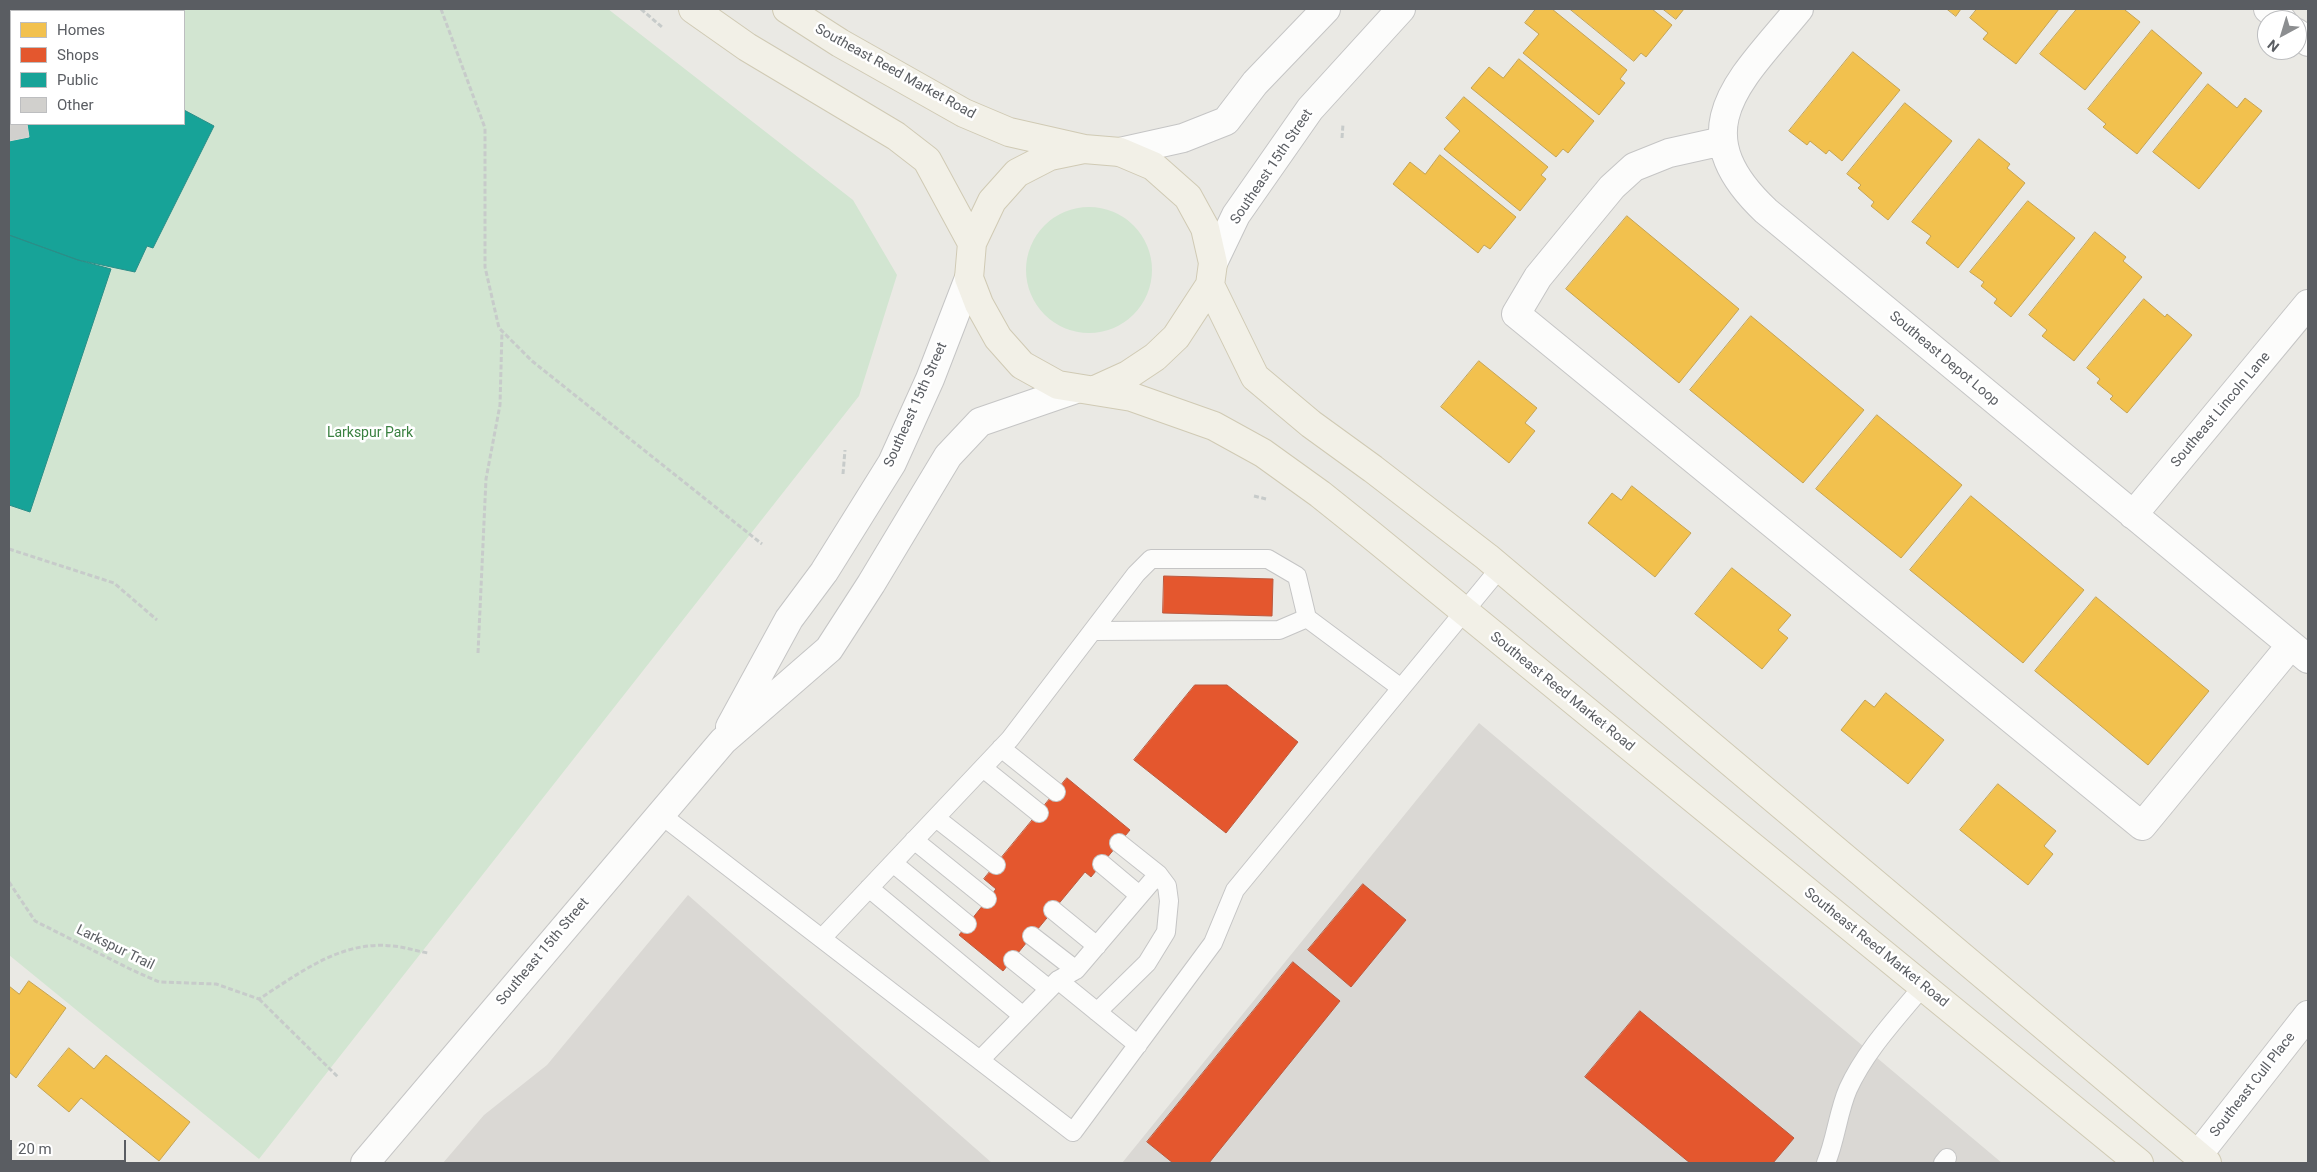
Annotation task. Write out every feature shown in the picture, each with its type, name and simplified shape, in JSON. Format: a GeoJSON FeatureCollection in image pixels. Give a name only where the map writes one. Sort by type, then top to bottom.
{"type":"FeatureCollection","features":[{"type":"Feature","properties":{"kind":"main road"},"geometry":{"type":"LineString","coordinates":[[693,9],[747,47],[896,136],[927,160],[972,243]]}},
{"type":"Feature","properties":{"kind":"main road","name":"Southeast Reed Market Road"},"geometry":{"type":"LineString","coordinates":[[787,9],[840,43],[964,113],[1009,132],[1084,149],[1120,152],[1153,166],[1188,197],[1205,228],[1211,274],[1255,377],[1311,424],[1373,469],[1500,568],[2203,1159]]}},
{"type":"Feature","properties":{"kind":"main road","name":"Southeast 15th Street"},"geometry":{"type":"LineString","coordinates":[[969,278],[972,243],[992,201],[1017,174],[1050,156],[1084,149]]}},
{"type":"Feature","properties":{"kind":"main road","name":"Southeast 15th Street"},"geometry":{"type":"LineString","coordinates":[[1085,390],[1128,376],[1155,357],[1176,337],[1211,274]]}},
{"type":"Feature","properties":{"kind":"main road","name":"Southeast Reed Market Road"},"geometry":{"type":"LineString","coordinates":[[969,278],[979,304],[998,338],[1022,365],[1058,385],[1132,397],[1214,426],[1263,453],[1320,494],[2139,1163]]}},
{"type":"Feature","properties":{"kind":"street"},"geometry":{"type":"LineString","coordinates":[[1120,152],[1183,138],[1226,121],[1255,83],[1326,9]]}},
{"type":"Feature","properties":{"kind":"street","name":"Southeast 15th Street"},"geometry":{"type":"LineString","coordinates":[[1211,274],[1236,215],[1310,109],[1401,9]]}},
{"type":"Feature","properties":{"kind":"street","name":"Southeast Depot Loop"},"geometry":{"type":"LineString","coordinates":[[1799,9],[1730,96],[1723,124],[1723,141],[1732,173],[1742,187],[1766,211],[2300,652]]}},
{"type":"Feature","properties":{"kind":"street"},"geometry":{"type":"LineString","coordinates":[[1723,141],[1669,153],[1634,168],[1612,186],[1538,277],[1516,314],[2142,826],[2300,652]]}},
{"type":"Feature","properties":{"kind":"street","name":"Southeast 15th Street"},"geometry":{"type":"LineString","coordinates":[[723,741],[789,619],[824,572],[892,463],[930,379],[969,278]]}},
{"type":"Feature","properties":{"kind":"street","name":"Southeast Lincoln Lane"},"geometry":{"type":"LineString","coordinates":[[2133,515],[2308,304]]}},
{"type":"Feature","properties":{"kind":"street","name":"Southeast 15th Street"},"geometry":{"type":"LineString","coordinates":[[365,1163],[723,741],[829,649],[871,584],[948,456],[980,422],[1085,390]]}},
{"type":"Feature","properties":{"kind":"street","name":"Southeast Cull Place"},"geometry":{"type":"LineString","coordinates":[[2203,1159],[2308,1016]]}},
{"type":"Feature","properties":{"kind":"lane"},"geometry":{"type":"LineString","coordinates":[[822,938],[1002,748],[1136,574],[1151,559],[1268,559],[1297,576],[1307,618],[1401,688]]}},
{"type":"Feature","properties":{"kind":"lane"},"geometry":{"type":"LineString","coordinates":[[660,814],[1073,1132],[1213,943],[1235,890],[1500,568]]}},
{"type":"Feature","properties":{"kind":"lane"},"geometry":{"type":"LineString","coordinates":[[1093,631],[1279,630],[1307,618]]}},
{"type":"Feature","properties":{"kind":"lane"},"geometry":{"type":"LineString","coordinates":[[1002,748],[1056,792]]}},
{"type":"Feature","properties":{"kind":"lane"},"geometry":{"type":"LineString","coordinates":[[983,768],[1039,813]]}},
{"type":"Feature","properties":{"kind":"lane"},"geometry":{"type":"LineString","coordinates":[[936,818],[996,865]]}},
{"type":"Feature","properties":{"kind":"lane"},"geometry":{"type":"LineString","coordinates":[[914,840],[987,899]]}},
{"type":"Feature","properties":{"kind":"lane"},"geometry":{"type":"LineString","coordinates":[[1097,1012],[1147,963],[1166,932],[1167,886],[1158,874],[1119,843]]}},
{"type":"Feature","properties":{"kind":"lane"},"geometry":{"type":"LineString","coordinates":[[893,863],[968,924]]}},
{"type":"Feature","properties":{"kind":"lane"},"geometry":{"type":"LineString","coordinates":[[1102,864],[1139,895]]}},
{"type":"Feature","properties":{"kind":"lane"},"geometry":{"type":"LineString","coordinates":[[980,1060],[1054,985],[1076,970],[1158,874]]}},
{"type":"Feature","properties":{"kind":"lane"},"geometry":{"type":"LineString","coordinates":[[869,888],[1023,1016]]}},
{"type":"Feature","properties":{"kind":"lane"},"geometry":{"type":"LineString","coordinates":[[1053,910],[1097,946]]}},
{"type":"Feature","properties":{"kind":"lane"},"geometry":{"type":"LineString","coordinates":[[1032,936],[1076,970]]}},
{"type":"Feature","properties":{"kind":"lane"},"geometry":{"type":"LineString","coordinates":[[1013,960],[1097,1012],[1138,1045]]}},
{"type":"Feature","properties":{"kind":"lane"},"geometry":{"type":"LineString","coordinates":[[1826,1163],[1834,1144],[1848,1091],[1867,1055],[1923,986]]}},
{"type":"Feature","properties":{"kind":"path"},"geometry":{"type":"LineString","coordinates":[[441,9],[485,128],[484,267],[499,328],[532,361],[762,544]]}},
{"type":"Feature","properties":{"kind":"path"},"geometry":{"type":"LineString","coordinates":[[478,653],[486,479],[500,405],[502,330]]}},
{"type":"Feature","properties":{"kind":"path"},"geometry":{"type":"LineString","coordinates":[[9,550],[114,583],[157,620]]}},
{"type":"Feature","properties":{"kind":"path","name":"Larkspur Trail"},"geometry":{"type":"LineString","coordinates":[[9,882],[35,921],[130,969],[159,982],[216,984],[258,1000]]}},
{"type":"Feature","properties":{"kind":"path"},"geometry":{"type":"LineString","coordinates":[[338,1077],[258,1000],[328,956],[356,948],[392,946],[428,953]]}},
{"type":"Feature","properties":{"kind":"shaded area"},"geometry":{"type":"Polygon","coordinates":[[[1479,723],[2002,1163],[1122,1163],[1479,723]]]}},
{"type":"Feature","properties":{"kind":"shaded area"},"geometry":{"type":"Polygon","coordinates":[[[688,895],[992,1163],[443,1163],[484,1115],[547,1065],[688,895]]]}},
{"type":"Feature","properties":{"kind":"green space","name":"Larkspur Park"},"geometry":{"type":"Polygon","coordinates":[[[9,9],[608,9],[853,200],[897,275],[859,396],[259,1159],[9,955],[9,9]]]}},
{"type":"Feature","properties":{"kind":"green space"},"geometry":{"type":"Polygon","coordinates":[[[1089,207],[1113,212],[1133,226],[1147,246],[1152,270],[1147,294],[1133,314],[1113,328],[1089,333],[1065,328],[1045,314],[1031,294],[1026,270],[1031,246],[1045,226],[1065,212],[1089,207]]]}},
{"type":"Feature","properties":{"kind":"building: Homes"},"geometry":{"type":"Polygon","coordinates":[[[1536,9],[1552,9],[1627,70],[1620,79],[1625,83],[1599,115],[1523,53],[1539,34],[1525,23],[1536,9]]]}},
{"type":"Feature","properties":{"kind":"building: Homes"},"geometry":{"type":"Polygon","coordinates":[[[1570,9],[1652,9],[1672,25],[1646,57],[1641,53],[1634,61],[1570,9]]]}},
{"type":"Feature","properties":{"kind":"building: Homes"},"geometry":{"type":"Polygon","coordinates":[[[1663,9],[1684,9],[1676,19],[1663,9]]]}},
{"type":"Feature","properties":{"kind":"building: Homes"},"geometry":{"type":"Polygon","coordinates":[[[1947,9],[1961,9],[1956,16],[1947,9]]]}},
{"type":"Feature","properties":{"kind":"building: Homes"},"geometry":{"type":"Polygon","coordinates":[[[1977,9],[2059,9],[2016,64],[1983,39],[1988,33],[1970,18],[1977,9]]]}},
{"type":"Feature","properties":{"kind":"building: Homes"},"geometry":{"type":"Polygon","coordinates":[[[2077,9],[2126,9],[2140,22],[2085,90],[2040,54],[2077,9]]]}},
{"type":"Feature","properties":{"kind":"building: Homes"},"geometry":{"type":"Polygon","coordinates":[[[2152,30],[2202,73],[2137,154],[2103,127],[2106,124],[2088,109],[2152,30]]]}},
{"type":"Feature","properties":{"kind":"building: Homes"},"geometry":{"type":"Polygon","coordinates":[[[1853,52],[1900,90],[1842,161],[1829,150],[1826,154],[1810,141],[1807,145],[1789,131],[1853,52]]]}},
{"type":"Feature","properties":{"kind":"building: Homes"},"geometry":{"type":"Polygon","coordinates":[[[1519,59],[1594,121],[1568,153],[1563,149],[1556,157],[1471,88],[1489,67],[1503,78],[1519,59]]]}},
{"type":"Feature","properties":{"kind":"building: Homes"},"geometry":{"type":"Polygon","coordinates":[[[2208,84],[2237,108],[2245,98],[2262,111],[2199,189],[2153,152],[2208,84]]]}},
{"type":"Feature","properties":{"kind":"building: Homes"},"geometry":{"type":"Polygon","coordinates":[[[1464,97],[1548,167],[1541,175],[1546,179],[1520,211],[1444,149],[1460,131],[1446,118],[1464,97]]]}},
{"type":"Feature","properties":{"kind":"building: Homes"},"geometry":{"type":"Polygon","coordinates":[[[1905,103],[1952,141],[1888,220],[1871,206],[1874,202],[1858,188],[1861,185],[1847,174],[1905,103]]]}},
{"type":"Feature","properties":{"kind":"building: Homes"},"geometry":{"type":"Polygon","coordinates":[[[1979,139],[2010,164],[2007,168],[2025,183],[1958,268],[1926,243],[1931,236],[1912,222],[1979,139]]]}},
{"type":"Feature","properties":{"kind":"building: Homes"},"geometry":{"type":"Polygon","coordinates":[[[1440,155],[1516,217],[1490,249],[1484,245],[1478,253],[1393,184],[1410,162],[1425,174],[1440,155]]]}},
{"type":"Feature","properties":{"kind":"building: Homes"},"geometry":{"type":"Polygon","coordinates":[[[2028,201],[2075,238],[2011,317],[1994,303],[1997,299],[1981,286],[1984,282],[1970,272],[2028,201]]]}},
{"type":"Feature","properties":{"kind":"building: Homes"},"geometry":{"type":"Polygon","coordinates":[[[1627,216],[1739,309],[1679,383],[1566,289],[1627,216]]]}},
{"type":"Feature","properties":{"kind":"building: Homes"},"geometry":{"type":"Polygon","coordinates":[[[2095,232],[2126,257],[2123,261],[2142,277],[2074,361],[2042,336],[2047,330],[2029,315],[2095,232]]]}},
{"type":"Feature","properties":{"kind":"building: Homes"},"geometry":{"type":"Polygon","coordinates":[[[2144,299],[2165,317],[2167,314],[2192,335],[2127,413],[2110,399],[2113,396],[2097,383],[2100,379],[2087,368],[2144,299]]]}},
{"type":"Feature","properties":{"kind":"building: Homes"},"geometry":{"type":"Polygon","coordinates":[[[1751,316],[1864,410],[1803,483],[1690,390],[1751,316]]]}},
{"type":"Feature","properties":{"kind":"building: Homes"},"geometry":{"type":"Polygon","coordinates":[[[1479,361],[1537,408],[1525,423],[1535,431],[1509,463],[1441,407],[1479,361]]]}},
{"type":"Feature","properties":{"kind":"building: Homes"},"geometry":{"type":"Polygon","coordinates":[[[1877,415],[1962,485],[1901,558],[1816,489],[1877,415]]]}},
{"type":"Feature","properties":{"kind":"building: Homes"},"geometry":{"type":"Polygon","coordinates":[[[1632,486],[1691,533],[1655,577],[1588,523],[1612,493],[1621,500],[1632,486]]]}},
{"type":"Feature","properties":{"kind":"building: Homes"},"geometry":{"type":"Polygon","coordinates":[[[1971,496],[2084,590],[2023,663],[1910,570],[1971,496]]]}},
{"type":"Feature","properties":{"kind":"building: Homes"},"geometry":{"type":"Polygon","coordinates":[[[1732,568],[1791,615],[1778,630],[1788,638],[1762,669],[1695,614],[1732,568]]]}},
{"type":"Feature","properties":{"kind":"building: Homes"},"geometry":{"type":"Polygon","coordinates":[[[2096,597],[2209,691],[2148,765],[2035,671],[2096,597]]]}},
{"type":"Feature","properties":{"kind":"building: Homes"},"geometry":{"type":"Polygon","coordinates":[[[1886,693],[1944,740],[1908,784],[1841,730],[1865,700],[1874,707],[1886,693]]]}},
{"type":"Feature","properties":{"kind":"building: Homes"},"geometry":{"type":"Polygon","coordinates":[[[1998,784],[2056,831],[2044,846],[2053,854],[2028,885],[1960,830],[1998,784]]]}},
{"type":"Feature","properties":{"kind":"building: Homes"},"geometry":{"type":"Polygon","coordinates":[[[29,981],[66,1008],[16,1078],[9,1072],[9,986],[19,994],[29,981]]]}},
{"type":"Feature","properties":{"kind":"building: Homes"},"geometry":{"type":"Polygon","coordinates":[[[69,1048],[94,1069],[106,1055],[190,1122],[159,1161],[81,1098],[69,1112],[38,1086],[69,1048]]]}},
{"type":"Feature","properties":{"kind":"building: Shops"},"geometry":{"type":"Polygon","coordinates":[[[1164,576],[1273,579],[1272,616],[1163,613],[1164,576]]]}},
{"type":"Feature","properties":{"kind":"building: Shops"},"geometry":{"type":"Polygon","coordinates":[[[1195,685],[1227,685],[1298,742],[1226,833],[1134,760],[1195,685]]]}},
{"type":"Feature","properties":{"kind":"building: Shops"},"geometry":{"type":"Polygon","coordinates":[[[1067,778],[1130,830],[1091,877],[1085,872],[1003,971],[959,935],[996,889],[984,879],[1067,778]]]}},
{"type":"Feature","properties":{"kind":"building: Shops"},"geometry":{"type":"Polygon","coordinates":[[[1363,884],[1406,920],[1351,987],[1308,950],[1363,884]]]}},
{"type":"Feature","properties":{"kind":"building: Shops"},"geometry":{"type":"Polygon","coordinates":[[[1293,962],[1340,1001],[1209,1163],[1173,1163],[1147,1142],[1293,962]]]}},
{"type":"Feature","properties":{"kind":"building: Shops"},"geometry":{"type":"Polygon","coordinates":[[[1640,1011],[1794,1138],[1773,1163],[1690,1163],[1585,1077],[1640,1011]]]}},
{"type":"Feature","properties":{"kind":"building: Public"},"geometry":{"type":"Polygon","coordinates":[[[65,9],[118,9],[117,10],[63,10],[65,9]]]}},
{"type":"Feature","properties":{"kind":"building: Public"},"geometry":{"type":"Polygon","coordinates":[[[9,43],[10,125],[185,125],[185,111],[214,126],[153,248],[147,246],[135,272],[78,260],[9,235],[9,43]]]}},
{"type":"Feature","properties":{"kind":"building: Public"},"geometry":{"type":"Polygon","coordinates":[[[9,235],[78,260],[111,269],[30,512],[9,505],[9,235]]]}},
{"type":"Feature","properties":{"kind":"building: Other"},"geometry":{"type":"Polygon","coordinates":[[[9,26],[10,125],[27,125],[29,137],[9,141],[9,26]]]}}]}
